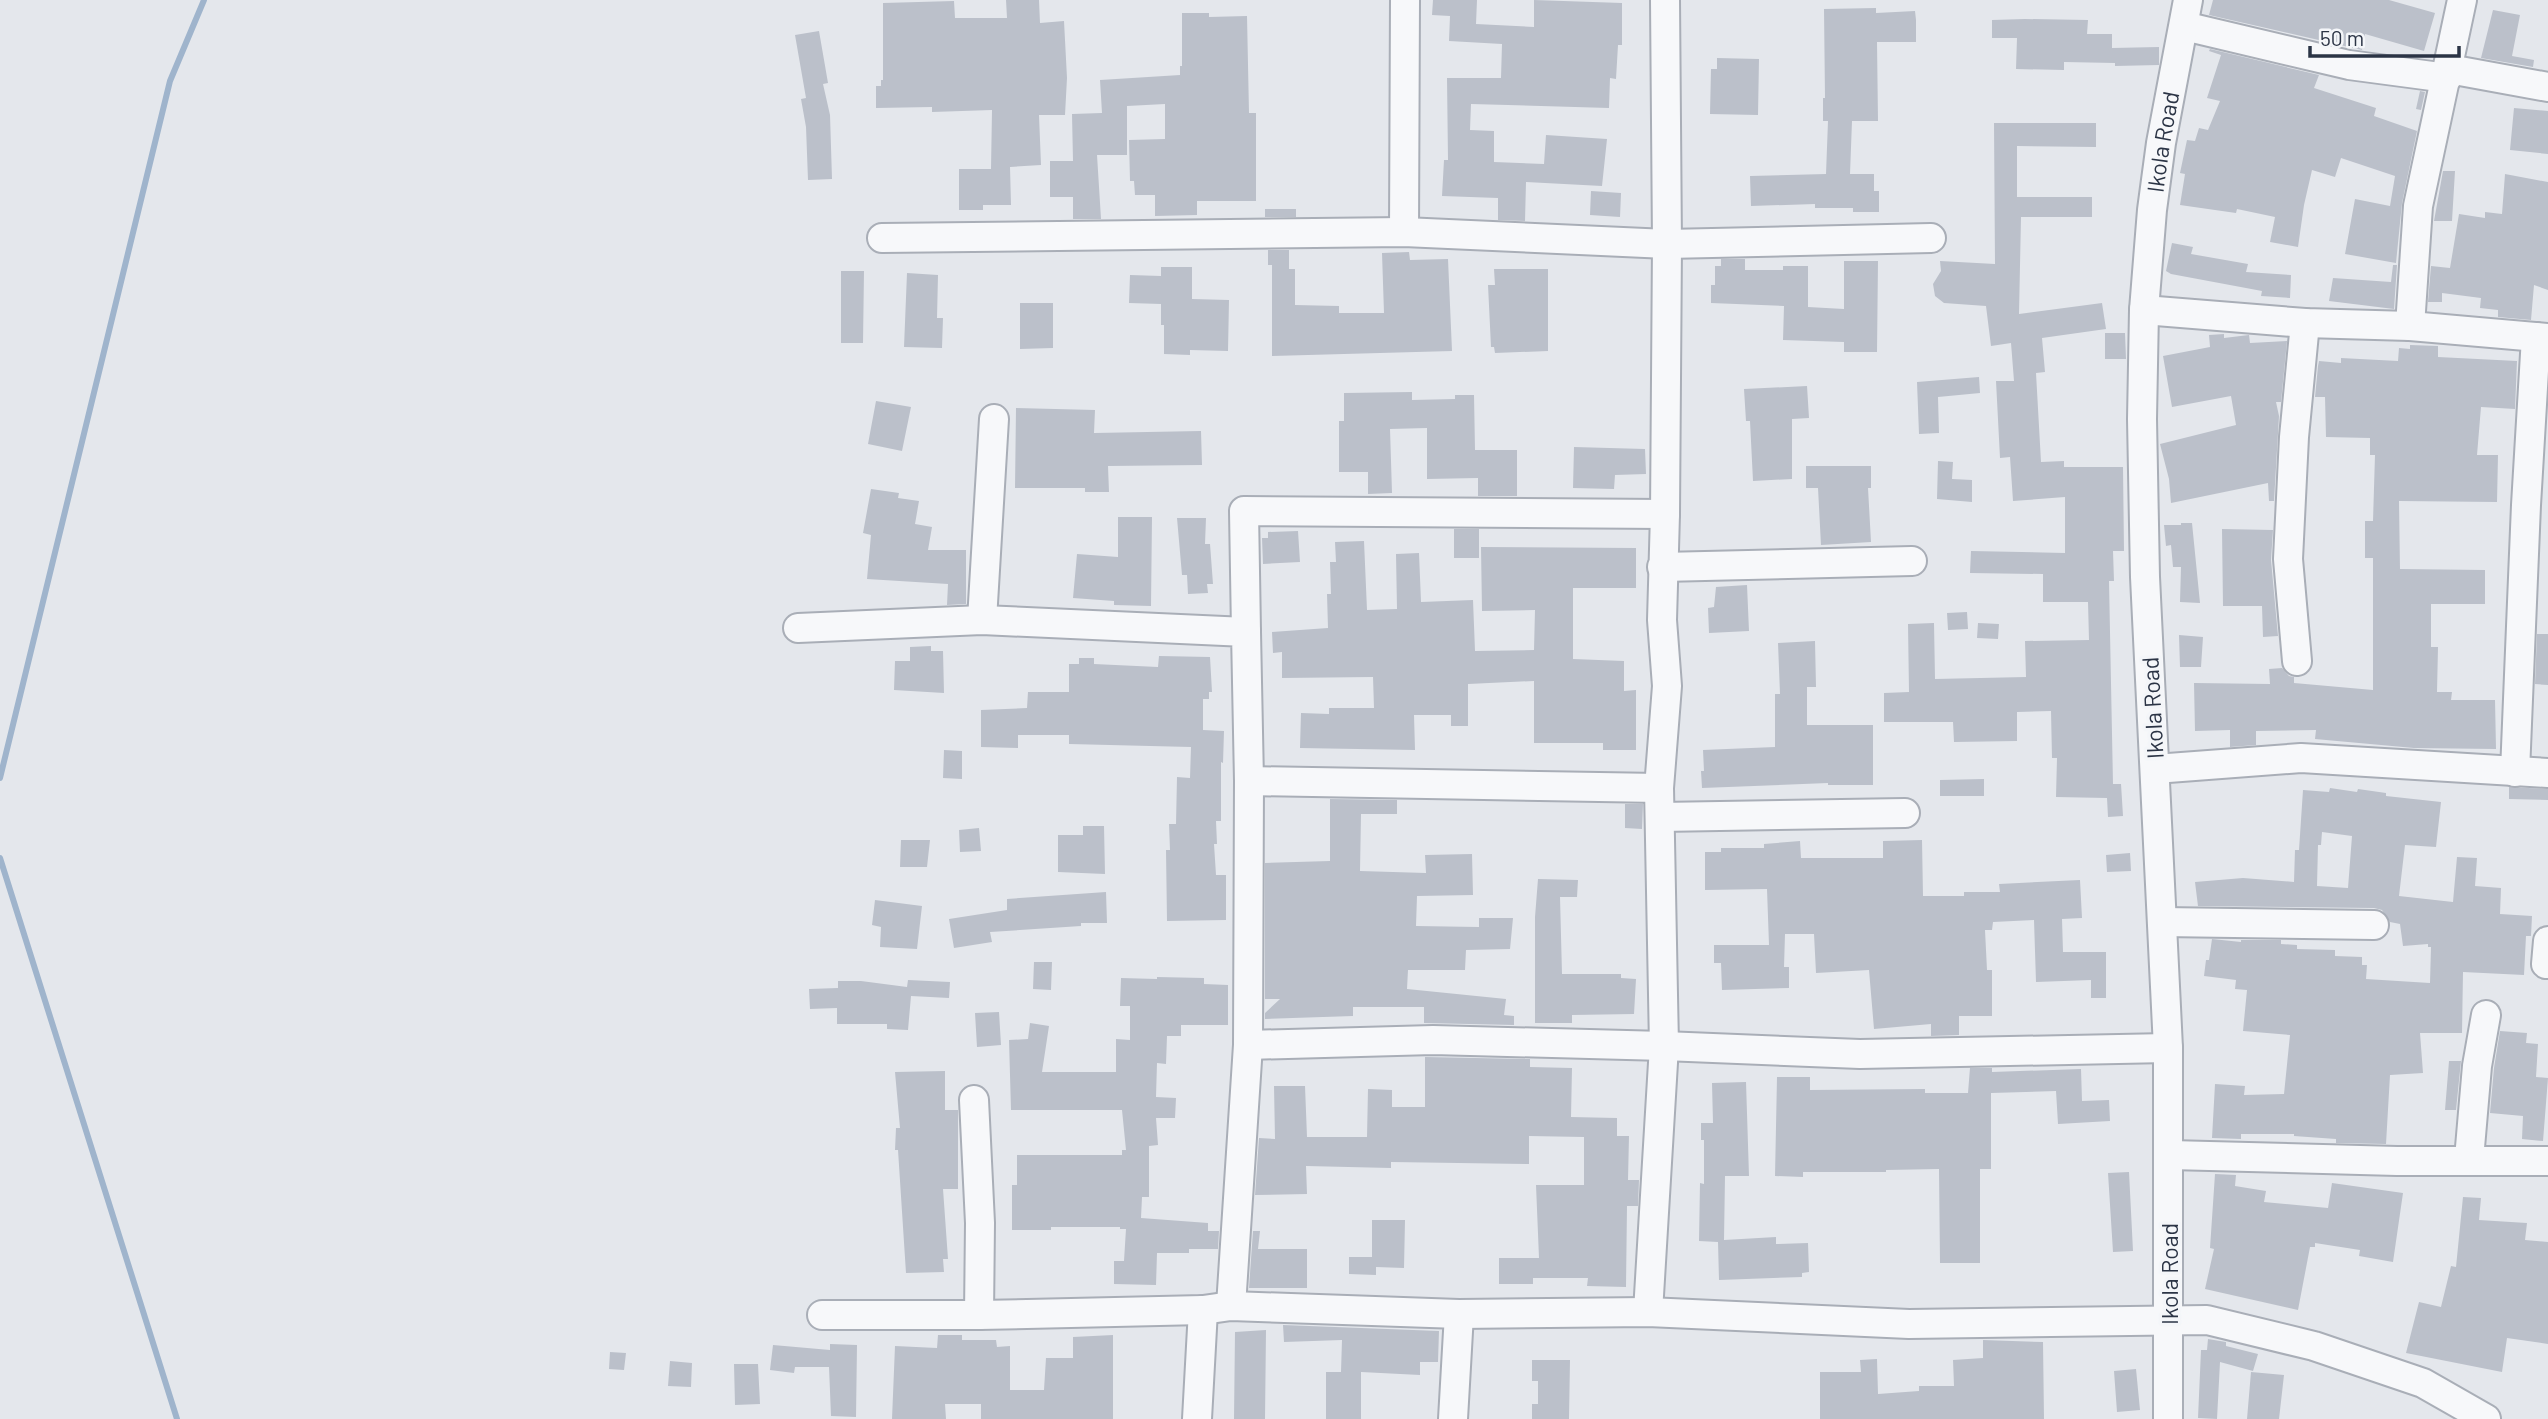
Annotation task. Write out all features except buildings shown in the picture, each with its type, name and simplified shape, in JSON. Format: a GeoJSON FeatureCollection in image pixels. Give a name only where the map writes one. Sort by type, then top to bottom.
{"type":"FeatureCollection","features":[{"type":"Feature","properties":{"kind":"street"},"geometry":{"type":"LineString","coordinates":[[1404,232],[1405,0]]}},
{"type":"Feature","properties":{"kind":"street"},"geometry":{"type":"LineString","coordinates":[[1648,1312],[1664,1046],[1659,788],[1667,686],[1662,620],[1667,244],[1665,0]]}},
{"type":"Feature","properties":{"kind":"street"},"geometry":{"type":"LineString","coordinates":[[2410,326],[2418,206],[2462,0]]}},
{"type":"Feature","properties":{"kind":"street"},"geometry":{"type":"LineString","coordinates":[[2186,13],[2348,65],[2448,73],[2548,87]]}},
{"type":"Feature","properties":{"kind":"street","name":"Ikola Road"},"geometry":{"type":"LineString","coordinates":[[2168,1419],[2168,1048],[2145,577],[2141,419],[2144,310],[2155,183],[2186,13]]}},
{"type":"Feature","properties":{"kind":"street"},"geometry":{"type":"LineString","coordinates":[[883,238],[1404,232],[1667,244],[1931,238]]}},
{"type":"Feature","properties":{"kind":"street"},"geometry":{"type":"LineString","coordinates":[[2144,310],[2305,324],[2410,326],[2542,338],[2526,505],[2515,772]]}},
{"type":"Feature","properties":{"kind":"street"},"geometry":{"type":"LineString","coordinates":[[2297,660],[2288,559],[2292,523],[2294,437],[2305,324]]}},
{"type":"Feature","properties":{"kind":"street"},"geometry":{"type":"LineString","coordinates":[[982,620],[994,419]]}},
{"type":"Feature","properties":{"kind":"street"},"geometry":{"type":"LineString","coordinates":[[1231,1306],[1248,1045],[1249,781],[1244,511],[1665,514]]}},
{"type":"Feature","properties":{"kind":"street"},"geometry":{"type":"LineString","coordinates":[[1662,567],[1913,561]]}},
{"type":"Feature","properties":{"kind":"street"},"geometry":{"type":"LineString","coordinates":[[798,628],[982,620],[1246,632]]}},
{"type":"Feature","properties":{"kind":"street"},"geometry":{"type":"LineString","coordinates":[[2155,769],[2301,758],[2548,773]]}},
{"type":"Feature","properties":{"kind":"street"},"geometry":{"type":"LineString","coordinates":[[1249,781],[1659,788]]}},
{"type":"Feature","properties":{"kind":"street"},"geometry":{"type":"LineString","coordinates":[[1660,817],[1905,813]]}},
{"type":"Feature","properties":{"kind":"street"},"geometry":{"type":"LineString","coordinates":[[2162,922],[2374,925]]}},
{"type":"Feature","properties":{"kind":"street"},"geometry":{"type":"LineString","coordinates":[[2469,1159],[2477,1066],[2486,1015]]}},
{"type":"Feature","properties":{"kind":"street"},"geometry":{"type":"LineString","coordinates":[[1248,1045],[1433,1040],[1860,1054],[2168,1048]]}},
{"type":"Feature","properties":{"kind":"street"},"geometry":{"type":"LineString","coordinates":[[974,1100],[980,1223],[979,1315]]}},
{"type":"Feature","properties":{"kind":"street"},"geometry":{"type":"LineString","coordinates":[[2169,1156],[2548,1161]]}},
{"type":"Feature","properties":{"kind":"street"},"geometry":{"type":"LineString","coordinates":[[822,1315],[979,1315],[1203,1310],[1231,1306],[1459,1314],[1648,1312],[1909,1324],[2207,1320],[2314,1346],[2423,1383],[2486,1419]]}},
{"type":"Feature","properties":{"kind":"street"},"geometry":{"type":"LineString","coordinates":[[1197,1419],[1203,1310]]}},
{"type":"Feature","properties":{"kind":"street"},"geometry":{"type":"LineString","coordinates":[[1453,1419],[1459,1314]]}},
{"type":"Feature","properties":{"kind":"waterway"},"geometry":{"type":"LineString","coordinates":[[0,778],[170,81],[204,0]]}},
{"type":"Feature","properties":{"kind":"waterway"},"geometry":{"type":"LineString","coordinates":[[0,858],[177,1419]]}}]}
